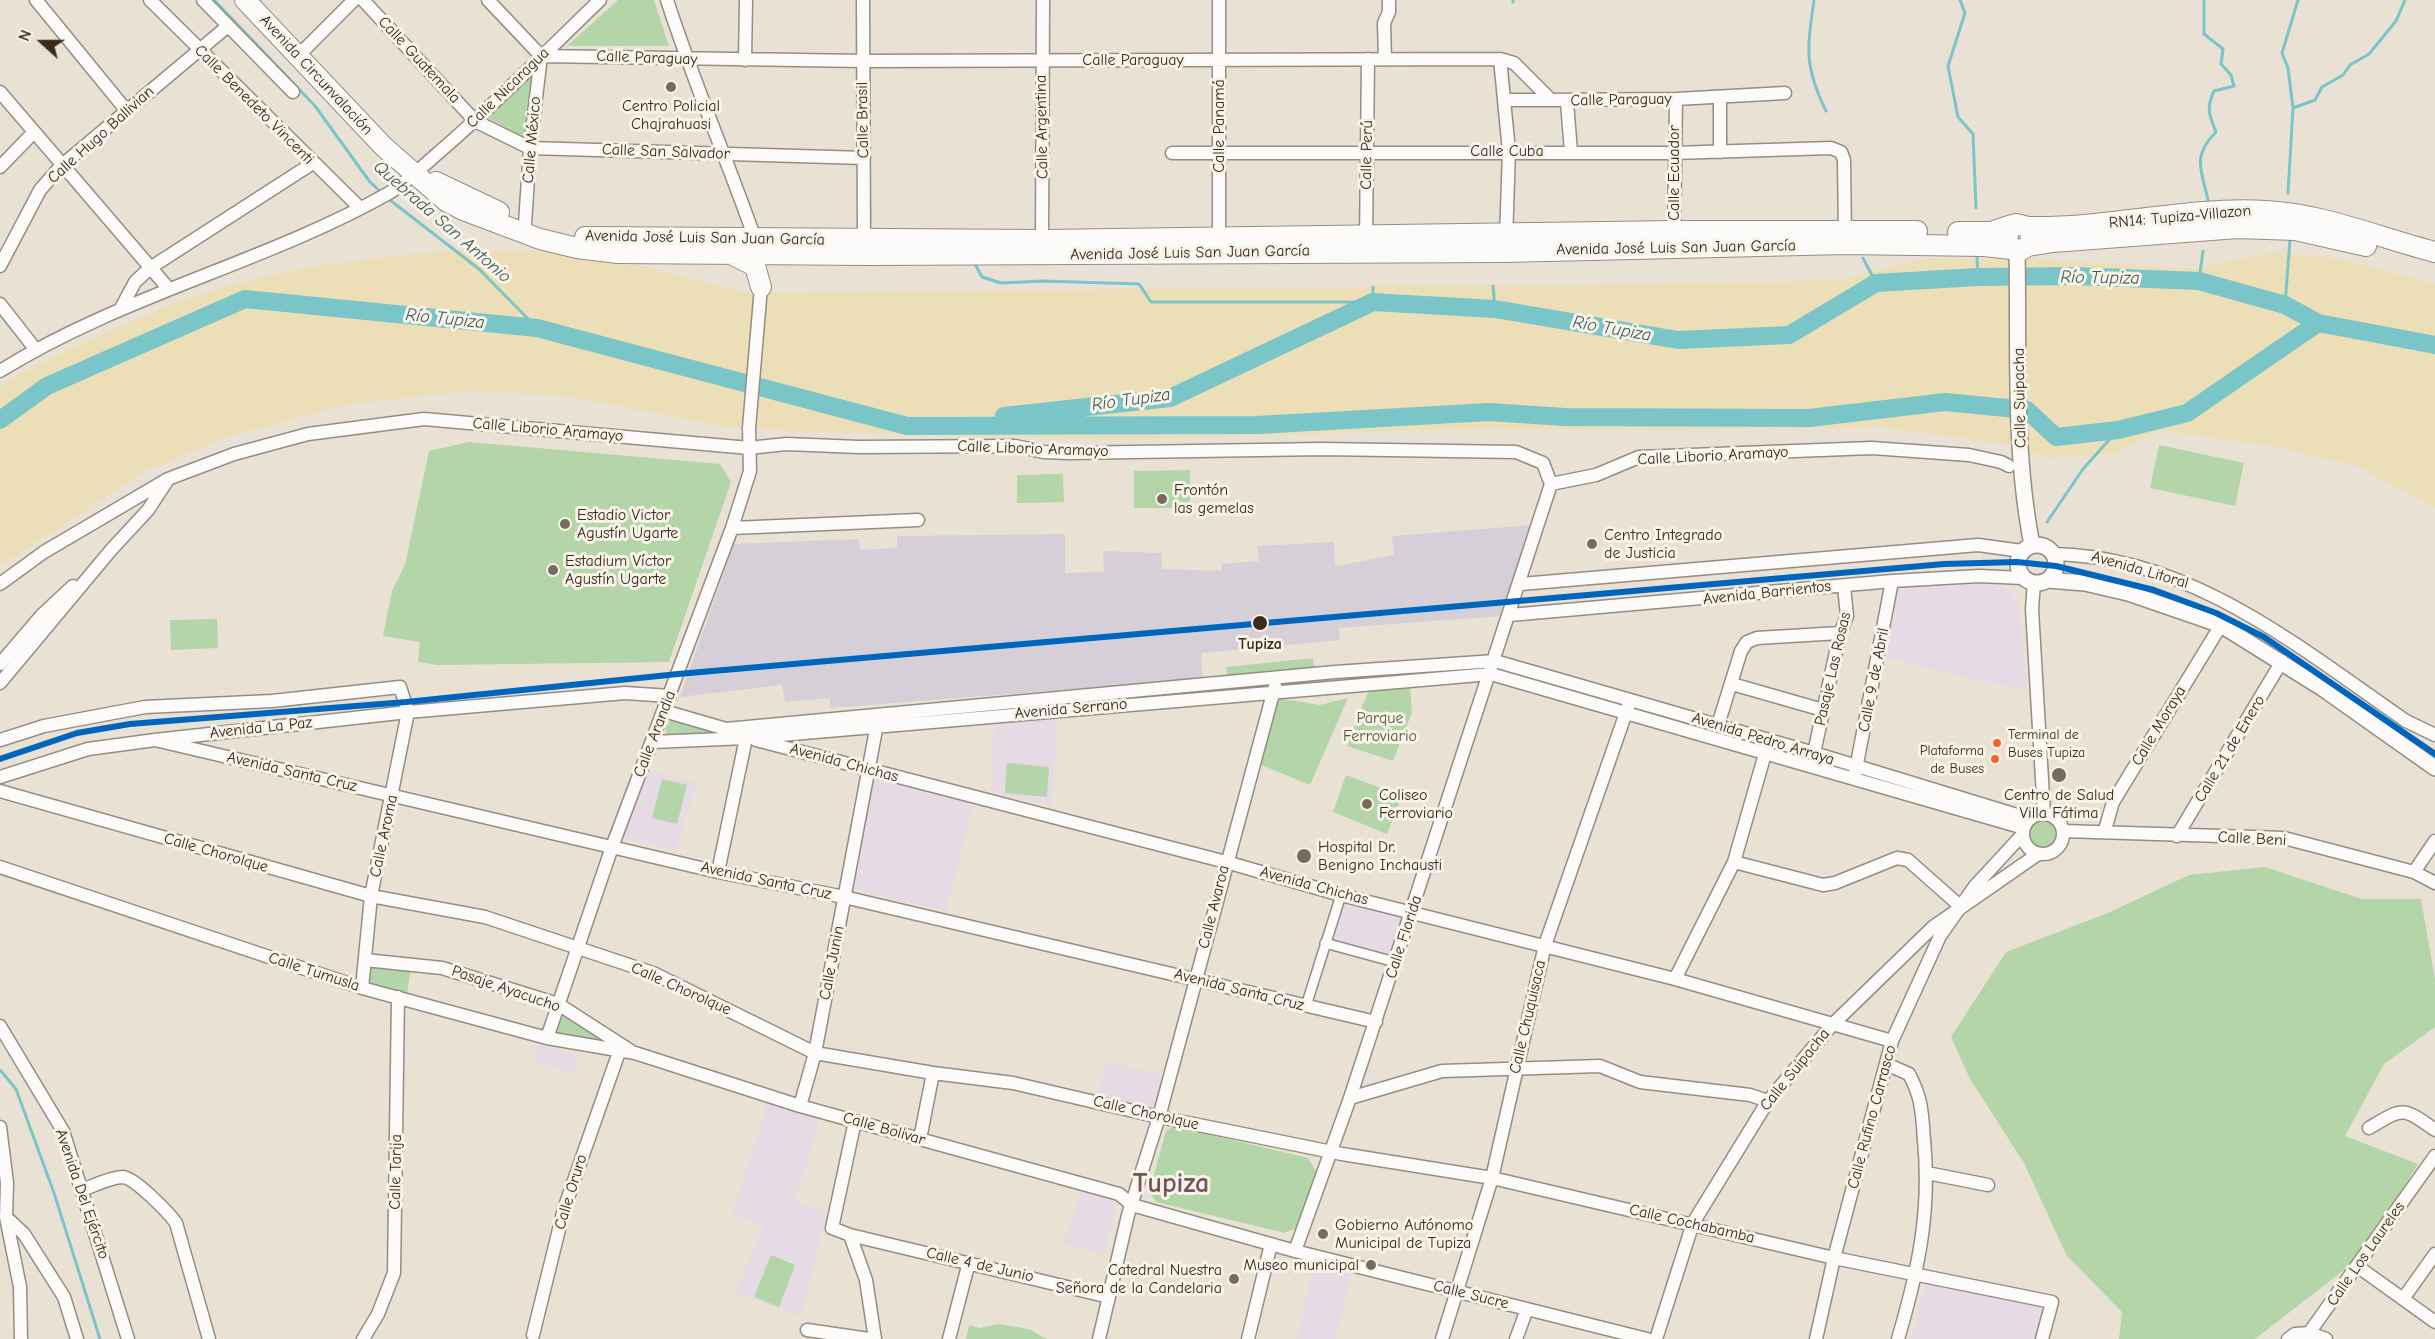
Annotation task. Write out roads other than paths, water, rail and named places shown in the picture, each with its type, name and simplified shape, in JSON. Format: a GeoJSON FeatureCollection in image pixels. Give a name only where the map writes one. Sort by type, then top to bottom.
{"type":"FeatureCollection","features":[{"type":"Feature","properties":{"kind":"highway","name":"Avenida Circunvalación"},"geometry":{"type":"LineString","coordinates":[[244,0],[384,147],[414,174]]}},
{"type":"Feature","properties":{"kind":"highway","name":"Avenida José Luis San Juan García"},"geometry":{"type":"LineString","coordinates":[[414,174],[525,224],[561,234],[599,238],[864,240],[1042,247]]}},
{"type":"Feature","properties":{"kind":"highway","name":"Avenida José Luis San Juan García"},"geometry":{"type":"LineString","coordinates":[[414,174],[446,201],[463,210],[540,239],[577,248],[618,253],[796,254],[1042,247],[1366,243],[1505,244],[1991,232],[2020,239]]}},
{"type":"Feature","properties":{"kind":"highway","name":"RN14: Tupiza-Villazon"},"geometry":{"type":"LineString","coordinates":[[2020,239],[2061,228],[2234,220],[2266,210],[2435,266]]}},
{"type":"Feature","properties":{"kind":"highway","name":"RN14: Tupiza-Villazon"},"geometry":{"type":"LineString","coordinates":[[2317,227],[2435,252]]}},
{"type":"Feature","properties":{"kind":"highway"},"geometry":{"type":"LineString","coordinates":[[722,252],[746,259],[755,266],[761,287]]}},
{"type":"Feature","properties":{"kind":"highway"},"geometry":{"type":"LineString","coordinates":[[761,287],[770,266],[780,258],[796,254]]}},
{"type":"Feature","properties":{"kind":"street"},"geometry":{"type":"LineString","coordinates":[[36,0],[126,110]]}},
{"type":"Feature","properties":{"kind":"street","name":"Calle Benedeto Vincenti"},"geometry":{"type":"LineString","coordinates":[[150,0],[360,208]]}},
{"type":"Feature","properties":{"kind":"street"},"geometry":{"type":"LineString","coordinates":[[203,0],[293,92]]}},
{"type":"Feature","properties":{"kind":"street"},"geometry":{"type":"LineString","coordinates":[[298,56],[354,0]]}},
{"type":"Feature","properties":{"kind":"street","name":"Calle Guatemala"},"geometry":{"type":"LineString","coordinates":[[363,0],[475,121]]}},
{"type":"Feature","properties":{"kind":"street"},"geometry":{"type":"LineString","coordinates":[[488,0],[541,56]]}},
{"type":"Feature","properties":{"kind":"street"},"geometry":{"type":"LineString","coordinates":[[667,0],[687,60],[726,154],[755,239]]}},
{"type":"Feature","properties":{"kind":"street"},"geometry":{"type":"LineString","coordinates":[[745,60],[746,0]]}},
{"type":"Feature","properties":{"kind":"street","name":"Calle Brasil"},"geometry":{"type":"LineString","coordinates":[[864,0],[864,240]]}},
{"type":"Feature","properties":{"kind":"street","name":"Calle Argentina"},"geometry":{"type":"LineString","coordinates":[[1042,247],[1043,0]]}},
{"type":"Feature","properties":{"kind":"street","name":"Calle Panamá"},"geometry":{"type":"LineString","coordinates":[[1220,0],[1220,245]]}},
{"type":"Feature","properties":{"kind":"street"},"geometry":{"type":"LineString","coordinates":[[1385,59],[1384,23],[1389,12],[1389,0]]}},
{"type":"Feature","properties":{"kind":"street","name":"Calle Nicaragua"},"geometry":{"type":"LineString","coordinates":[[1,369],[36,350],[168,288],[360,208],[391,192],[475,121],[593,2]]}},
{"type":"Feature","properties":{"kind":"street","name":"Calle Hugo Ballivian"},"geometry":{"type":"LineString","coordinates":[[0,266],[40,190],[61,166],[228,26]]}},
{"type":"Feature","properties":{"kind":"street","name":"Calle Paraguay"},"geometry":{"type":"LineString","coordinates":[[541,56],[863,61],[1500,59],[1514,63],[1551,100],[1567,102],[1785,93]]}},
{"type":"Feature","properties":{"kind":"street","name":"Calle México"},"geometry":{"type":"LineString","coordinates":[[525,224],[530,148],[541,56]]}},
{"type":"Feature","properties":{"kind":"street","name":"Calle Perú"},"geometry":{"type":"LineString","coordinates":[[1366,243],[1368,59]]}},
{"type":"Feature","properties":{"kind":"street"},"geometry":{"type":"LineString","coordinates":[[1500,59],[1509,151],[1505,244]]}},
{"type":"Feature","properties":{"kind":"street"},"geometry":{"type":"LineString","coordinates":[[0,92],[61,166],[168,288]]}},
{"type":"Feature","properties":{"kind":"street"},"geometry":{"type":"LineString","coordinates":[[1720,97],[1720,152]]}},
{"type":"Feature","properties":{"kind":"street","name":"Calle Ecuador"},"geometry":{"type":"LineString","coordinates":[[1674,240],[1673,153],[1676,99]]}},
{"type":"Feature","properties":{"kind":"street"},"geometry":{"type":"LineString","coordinates":[[1504,100],[1551,100]]}},
{"type":"Feature","properties":{"kind":"street"},"geometry":{"type":"LineString","coordinates":[[1567,102],[1571,152]]}},
{"type":"Feature","properties":{"kind":"street","name":"Calle San Salvador"},"geometry":{"type":"LineString","coordinates":[[475,121],[530,148],[864,158]]}},
{"type":"Feature","properties":{"kind":"street"},"geometry":{"type":"LineString","coordinates":[[0,167],[33,133]]}},
{"type":"Feature","properties":{"kind":"street","name":"Calle Cuba"},"geometry":{"type":"LineString","coordinates":[[1172,153],[1509,151],[1673,153],[1831,148],[1841,152],[1844,160],[1845,237]]}},
{"type":"Feature","properties":{"kind":"street"},"geometry":{"type":"LineString","coordinates":[[120,310],[135,282],[150,268],[313,163]]}},
{"type":"Feature","properties":{"kind":"street","name":"Calle Suipacha"},"geometry":{"type":"LineString","coordinates":[[2020,239],[2022,456],[2027,548]]}},
{"type":"Feature","properties":{"kind":"street","name":"Calle Arandia"},"geometry":{"type":"LineString","coordinates":[[547,1038],[612,847],[732,528],[750,471],[749,428],[761,287]]}},
{"type":"Feature","properties":{"kind":"street"},"geometry":{"type":"LineString","coordinates":[[0,304],[36,350]]}},
{"type":"Feature","properties":{"kind":"street","name":"Calle Liborio Aramayo"},"geometry":{"type":"LineString","coordinates":[[0,584],[44,552],[168,479],[234,454],[308,434],[424,419],[749,447],[786,444],[1015,446],[1044,452],[1069,453],[1323,449],[1516,452],[1543,463],[1551,484],[1596,475],[1639,457],[1872,448],[1969,455],[2009,466]]}},
{"type":"Feature","properties":{"kind":"street"},"geometry":{"type":"LineString","coordinates":[[0,683],[111,550],[148,510],[168,479]]}},
{"type":"Feature","properties":{"kind":"street","name":"Calle Florida"},"geometry":{"type":"LineString","coordinates":[[1295,1251],[1376,1023],[1521,584],[1551,484]]}},
{"type":"Feature","properties":{"kind":"street"},"geometry":{"type":"LineString","coordinates":[[732,528],[918,520]]}},
{"type":"Feature","properties":{"kind":"street","name":"Avenida Barrientos"},"geometry":{"type":"LineString","coordinates":[[1521,584],[1978,545],[2027,548]]}},
{"type":"Feature","properties":{"kind":"street"},"geometry":{"type":"LineString","coordinates":[[2045,546],[2053,554],[2056,566],[2035,580],[2017,562],[2027,548],[2045,546]]}},
{"type":"Feature","properties":{"kind":"street"},"geometry":{"type":"LineString","coordinates":[[0,664],[42,615],[111,550]]}},
{"type":"Feature","properties":{"kind":"street","name":"Avenida Litoral"},"geometry":{"type":"LineString","coordinates":[[2053,554],[2081,554],[2147,570],[2186,582],[2213,594],[2298,647],[2406,721],[2435,735]]}},
{"type":"Feature","properties":{"kind":"street","name":"Avenida Barrientos"},"geometry":{"type":"LineString","coordinates":[[1510,615],[1892,581],[1979,576],[2085,583],[2128,592],[2221,625],[2282,661],[2435,768]]}},
{"type":"Feature","properties":{"kind":"street"},"geometry":{"type":"LineString","coordinates":[[2035,580],[2032,609],[2044,814]]}},
{"type":"Feature","properties":{"kind":"street","name":"Calle 9 de Abril"},"geometry":{"type":"LineString","coordinates":[[1856,773],[1892,581]]}},
{"type":"Feature","properties":{"kind":"street","name":"Pasaje Las Rosas"},"geometry":{"type":"LineString","coordinates":[[1814,753],[1840,633],[1847,616],[1844,586]]}},
{"type":"Feature","properties":{"kind":"street","name":"Calle Moraya"},"geometry":{"type":"LineString","coordinates":[[2105,830],[2113,802],[2221,625]]}},
{"type":"Feature","properties":{"kind":"street"},"geometry":{"type":"LineString","coordinates":[[1718,725],[1747,642],[1757,638],[1840,633]]}},
{"type":"Feature","properties":{"kind":"street","name":"Avenida Pedro Arraya"},"geometry":{"type":"LineString","coordinates":[[1495,661],[1629,706],[1856,773],[2025,827]]}},
{"type":"Feature","properties":{"kind":"street","name":"Avenida Serrano"},"geometry":{"type":"LineString","coordinates":[[1275,685],[1335,672],[1495,661]]}},
{"type":"Feature","properties":{"kind":"street","name":"Calle 21 de Enero"},"geometry":{"type":"LineString","coordinates":[[2177,836],[2282,661]]}},
{"type":"Feature","properties":{"kind":"street","name":"Avenida Pedro Arraya"},"geometry":{"type":"LineString","coordinates":[[1491,674],[1718,725],[1767,747],[1814,753],[1856,773]]}},
{"type":"Feature","properties":{"kind":"street","name":"Avenida Serrano"},"geometry":{"type":"LineString","coordinates":[[652,742],[878,719],[1275,685],[1491,674]]}},
{"type":"Feature","properties":{"kind":"street"},"geometry":{"type":"LineString","coordinates":[[1732,684],[1823,710]]}},
{"type":"Feature","properties":{"kind":"street","name":"Calle Avaroa"},"geometry":{"type":"LineString","coordinates":[[1099,1339],[1132,1205],[1159,1117],[1275,685]]}},
{"type":"Feature","properties":{"kind":"street","name":"Avenida La Paz"},"geometry":{"type":"LineString","coordinates":[[0,740],[44,726],[145,707],[272,701],[400,687]]}},
{"type":"Feature","properties":{"kind":"street","name":"Calle Aroma"},"geometry":{"type":"LineString","coordinates":[[362,988],[371,896],[408,712],[400,687]]}},
{"type":"Feature","properties":{"kind":"street","name":"Avenida La Paz"},"geometry":{"type":"LineString","coordinates":[[0,777],[88,749],[155,740],[408,712],[625,693],[670,696]]}},
{"type":"Feature","properties":{"kind":"street","name":"Calle Chuquisaca"},"geometry":{"type":"LineString","coordinates":[[1442,1339],[1492,1178],[1545,945],[1629,706]]}},
{"type":"Feature","properties":{"kind":"street","name":"Avenida Serrano"},"geometry":{"type":"LineString","coordinates":[[664,711],[746,733]]}},
{"type":"Feature","properties":{"kind":"street","name":"Calle Junin"},"geometry":{"type":"LineString","coordinates":[[800,1106],[815,1053],[878,719]]}},
{"type":"Feature","properties":{"kind":"street"},"geometry":{"type":"LineString","coordinates":[[718,872],[746,733]]}},
{"type":"Feature","properties":{"kind":"street","name":"Avenida Chichas"},"geometry":{"type":"LineString","coordinates":[[746,733],[869,770],[1226,862],[1341,895],[1675,979],[1892,1041]]}},
{"type":"Feature","properties":{"kind":"street","name":"Avenida Santa Cruz"},"geometry":{"type":"LineString","coordinates":[[155,740],[718,872],[844,897],[1376,1023]]}},
{"type":"Feature","properties":{"kind":"street"},"geometry":{"type":"LineString","coordinates":[[1675,979],[1734,862],[1767,747]]}},
{"type":"Feature","properties":{"kind":"street","name":"Calle Chorolque"},"geometry":{"type":"LineString","coordinates":[[0,791],[371,896],[486,917],[653,973],[815,1053],[933,1073],[1014,1083],[1159,1117],[1330,1152]]}},
{"type":"Feature","properties":{"kind":"street"},"geometry":{"type":"LineString","coordinates":[[2044,814],[2056,819],[2063,831],[2063,837],[2056,849],[2038,854],[2027,847],[2025,827],[2044,814]]}},
{"type":"Feature","properties":{"kind":"street","name":"Calle Suipacha"},"geometry":{"type":"LineString","coordinates":[[1960,906],[2025,827]]}},
{"type":"Feature","properties":{"kind":"street","name":"Calle Beni"},"geometry":{"type":"LineString","coordinates":[[2063,831],[2105,830],[2177,836],[2284,838],[2414,872],[2435,883]]}},
{"type":"Feature","properties":{"kind":"street"},"geometry":{"type":"LineString","coordinates":[[2414,872],[2435,841]]}},
{"type":"Feature","properties":{"kind":"street","name":"Calle Suipacha"},"geometry":{"type":"LineString","coordinates":[[1656,1339],[1693,1223],[1768,1101],[1832,1025],[1932,927],[2038,854]]}},
{"type":"Feature","properties":{"kind":"street"},"geometry":{"type":"LineString","coordinates":[[1734,862],[1823,885],[1835,883],[1898,858],[1908,860],[1960,906]]}},
{"type":"Feature","properties":{"kind":"street","name":"Calle Tumusla"},"geometry":{"type":"LineString","coordinates":[[0,867],[362,988],[547,1038],[635,1053]]}},
{"type":"Feature","properties":{"kind":"street"},"geometry":{"type":"LineString","coordinates":[[1306,1006],[1341,895]]}},
{"type":"Feature","properties":{"kind":"street","name":"Calle Rufino Carrasco"},"geometry":{"type":"LineString","coordinates":[[1816,1339],[1834,1258],[1892,1041],[1940,936],[1960,906]]}},
{"type":"Feature","properties":{"kind":"street"},"geometry":{"type":"LineString","coordinates":[[1325,943],[1395,962]]}},
{"type":"Feature","properties":{"kind":"street","name":"Pasaje Ayacucho"},"geometry":{"type":"LineString","coordinates":[[365,960],[442,968],[558,1004],[635,1053]]}},
{"type":"Feature","properties":{"kind":"street","name":"Calle Tarija"},"geometry":{"type":"LineString","coordinates":[[363,1339],[382,1306],[394,1273],[398,997]]}},
{"type":"Feature","properties":{"kind":"street","name":"Avenida Del Ejército"},"geometry":{"type":"LineString","coordinates":[[0,1026],[63,1131],[128,1339]]}},
{"type":"Feature","properties":{"kind":"street","name":"Calle Oruro"},"geometry":{"type":"LineString","coordinates":[[533,1335],[564,1209],[619,1052]]}},
{"type":"Feature","properties":{"kind":"street","name":"Calle Bolivar"},"geometry":{"type":"LineString","coordinates":[[635,1053],[800,1106],[1119,1194],[1132,1205],[1271,1244]]}},
{"type":"Feature","properties":{"kind":"street"},"geometry":{"type":"LineString","coordinates":[[1886,1064],[1909,1074],[1920,1094],[1927,1173],[1927,1209],[1916,1276],[1898,1339]]}},
{"type":"Feature","properties":{"kind":"street"},"geometry":{"type":"LineString","coordinates":[[1350,1098],[1442,1071],[1600,1066],[1640,1082],[1750,1095],[1768,1101]]}},
{"type":"Feature","properties":{"kind":"street"},"geometry":{"type":"LineString","coordinates":[[920,1139],[933,1073]]}},
{"type":"Feature","properties":{"kind":"street"},"geometry":{"type":"LineString","coordinates":[[2368,1128],[2397,1111],[2411,1113],[2435,1130]]}},
{"type":"Feature","properties":{"kind":"street"},"geometry":{"type":"LineString","coordinates":[[855,1121],[832,1228],[850,1235],[866,1281],[875,1339]]}},
{"type":"Feature","properties":{"kind":"street"},"geometry":{"type":"LineString","coordinates":[[0,1127],[7,1183],[3,1219],[20,1287],[21,1339]]}},
{"type":"Feature","properties":{"kind":"street","name":"Calle Cochabamba"},"geometry":{"type":"LineString","coordinates":[[1330,1152],[1492,1178],[1693,1223],[1834,1258],[2052,1302],[2042,1339]]}},
{"type":"Feature","properties":{"kind":"street","name":"Calle Los Laureles"},"geometry":{"type":"LineString","coordinates":[[2307,1336],[2435,1156]]}},
{"type":"Feature","properties":{"kind":"street"},"geometry":{"type":"LineString","coordinates":[[1927,1173],[1988,1185]]}},
{"type":"Feature","properties":{"kind":"street"},"geometry":{"type":"LineString","coordinates":[[82,1190],[122,1177],[131,1180],[169,1214],[176,1223],[210,1337]]}},
{"type":"Feature","properties":{"kind":"street"},"geometry":{"type":"LineString","coordinates":[[3,1219],[24,1234],[64,1297],[77,1339]]}},
{"type":"Feature","properties":{"kind":"street","name":"Calle 4 de Junio"},"geometry":{"type":"LineString","coordinates":[[850,1235],[1109,1297]]}},
{"type":"Feature","properties":{"kind":"street"},"geometry":{"type":"LineString","coordinates":[[1248,1339],[1271,1244]]}},
{"type":"Feature","properties":{"kind":"street","name":"Calle Sucre"},"geometry":{"type":"LineString","coordinates":[[1271,1244],[1647,1339]]}},
{"type":"Feature","properties":{"kind":"street"},"geometry":{"type":"LineString","coordinates":[[2403,1299],[2435,1254]]}},
{"type":"Feature","properties":{"kind":"street"},"geometry":{"type":"LineString","coordinates":[[950,1339],[969,1262]]}},
{"type":"Feature","properties":{"kind":"street"},"geometry":{"type":"LineString","coordinates":[[2357,1266],[2435,1322]]}},
{"type":"Feature","properties":{"kind":"street"},"geometry":{"type":"LineString","coordinates":[[1516,1339],[1527,1309]]}},
{"type":"Feature","properties":{"kind":"street"},"geometry":{"type":"LineString","coordinates":[[807,1330],[869,1339]]}},
{"type":"Feature","properties":{"kind":"street"},"geometry":{"type":"LineString","coordinates":[[2288,1339],[2295,1334],[2326,1339]]}},
{"type":"Feature","properties":{"kind":"waterway","name":"Quebrada San Antonio"},"geometry":{"type":"LineString","coordinates":[[214,0],[315,106],[370,182],[382,193]]}},
{"type":"Feature","properties":{"kind":"waterway"},"geometry":{"type":"LineString","coordinates":[[1814,0],[1809,57],[1814,82],[1826,111]]}},
{"type":"Feature","properties":{"kind":"waterway"},"geometry":{"type":"LineString","coordinates":[[1960,0],[1965,13],[1948,66],[1958,117],[1973,134],[1976,208]]}},
{"type":"Feature","properties":{"kind":"waterway"},"geometry":{"type":"LineString","coordinates":[[2204,0],[2204,34],[2223,49],[2221,64],[2231,75],[2234,86],[2214,91],[2210,102],[2210,116],[2216,132],[2204,148],[2200,163],[2208,200]]}},
{"type":"Feature","properties":{"kind":"waterway"},"geometry":{"type":"LineString","coordinates":[[2288,193],[2293,108],[2288,68],[2282,53],[2298,0]]}},
{"type":"Feature","properties":{"kind":"waterway"},"geometry":{"type":"LineString","coordinates":[[2293,108],[2315,100],[2322,87],[2343,75],[2350,65],[2369,54],[2396,21],[2405,0]]}},
{"type":"Feature","properties":{"kind":"waterway","name":"Quebrada San Antonio"},"geometry":{"type":"LineString","coordinates":[[386,197],[479,269],[537,328]]}},
{"type":"Feature","properties":{"kind":"waterway"},"geometry":{"type":"LineString","coordinates":[[2285,305],[2290,239]]}},
{"type":"Feature","properties":{"kind":"waterway"},"geometry":{"type":"LineString","coordinates":[[2199,281],[2203,251]]}},
{"type":"Feature","properties":{"kind":"waterway"},"geometry":{"type":"LineString","coordinates":[[1977,257],[1978,277]]}},
{"type":"Feature","properties":{"kind":"waterway"},"geometry":{"type":"LineString","coordinates":[[1863,258],[1876,283]]}},
{"type":"Feature","properties":{"kind":"waterway"},"geometry":{"type":"LineString","coordinates":[[974,262],[982,277],[1001,283],[1043,281],[1139,284],[1151,302],[1373,302],[1373,287]]}},
{"type":"Feature","properties":{"kind":"waterway","name":"Río Tupiza"},"geometry":{"type":"LineString","coordinates":[[1004,416],[1170,398],[1373,302],[1495,309],[1678,340],[1789,335],[1876,283],[1978,277],[2075,276],[2199,281],[2285,305],[2318,323]]}},
{"type":"Feature","properties":{"kind":"waterway"},"geometry":{"type":"LineString","coordinates":[[1493,286],[1495,309]]}},
{"type":"Feature","properties":{"kind":"waterway","name":"Río Tupiza"},"geometry":{"type":"LineString","coordinates":[[0,420],[47,386],[245,299],[537,328],[907,426],[1257,425],[1489,412],[1565,417],[1809,418],[1945,402],[2027,410],[2056,437],[2118,430],[2187,413],[2318,323],[2435,345]]}},
{"type":"Feature","properties":{"kind":"waterway"},"geometry":{"type":"LineString","coordinates":[[2047,522],[2083,469],[2118,430]]}},
{"type":"Feature","properties":{"kind":"waterway"},"geometry":{"type":"LineString","coordinates":[[0,1070],[16,1089],[54,1193],[100,1339]]}},
{"type":"Feature","properties":{"kind":"place","name":"Centro Policial Chajrahuasi"},"geometry":{"type":"Point","coordinates":[671,87]}},
{"type":"Feature","properties":{"kind":"place","name":"Frontón las gemelas"},"geometry":{"type":"Point","coordinates":[1162,499]}},
{"type":"Feature","properties":{"kind":"place","name":"Estadio Victor Agustín Ugarte"},"geometry":{"type":"Point","coordinates":[565,524]}},
{"type":"Feature","properties":{"kind":"place","name":"Centro Integrado de Justicia"},"geometry":{"type":"Point","coordinates":[1592,544]}},
{"type":"Feature","properties":{"kind":"place","name":"Estadium Víctor Agustín Ugarte"},"geometry":{"type":"Point","coordinates":[553,570]}},
{"type":"Feature","properties":{"kind":"place","name":"Tupiza"},"geometry":{"type":"Point","coordinates":[1260,623]}},
{"type":"Feature","properties":{"kind":"place","name":"Terminal de Buses Tupiza"},"geometry":{"type":"Point","coordinates":[1997,743]}},
{"type":"Feature","properties":{"kind":"place","name":"Plataforma de Buses"},"geometry":{"type":"Point","coordinates":[1995,759]}},
{"type":"Feature","properties":{"kind":"place","name":"Centro de Salud Villa Fátima"},"geometry":{"type":"Point","coordinates":[2059,775]}},
{"type":"Feature","properties":{"kind":"place","name":"Coliseo Ferroviario"},"geometry":{"type":"Point","coordinates":[1367,804]}},
{"type":"Feature","properties":{"kind":"place","name":"Hospital Dr. Benigno Inchausti"},"geometry":{"type":"Point","coordinates":[1304,856]}},
{"type":"Feature","properties":{"kind":"place","name":"Gobierno Autónomo Municipal de Tupiza"},"geometry":{"type":"Point","coordinates":[1323,1234]}},
{"type":"Feature","properties":{"kind":"place","name":"Museo municipal"},"geometry":{"type":"Point","coordinates":[1371,1265]}},
{"type":"Feature","properties":{"kind":"place","name":"Catedral Nuestra Señora de la Candelaria"},"geometry":{"type":"Point","coordinates":[1234,1279]}},
{"type":"Feature","properties":{"kind":"district","name":"Tupiza"},"geometry":{"type":"Point","coordinates":[1171,1184]}},
{"type":"Feature","properties":{"kind":"park label","name":"Parque Ferroviario"},"geometry":{"type":"Point","coordinates":[1380,727]}}]}
